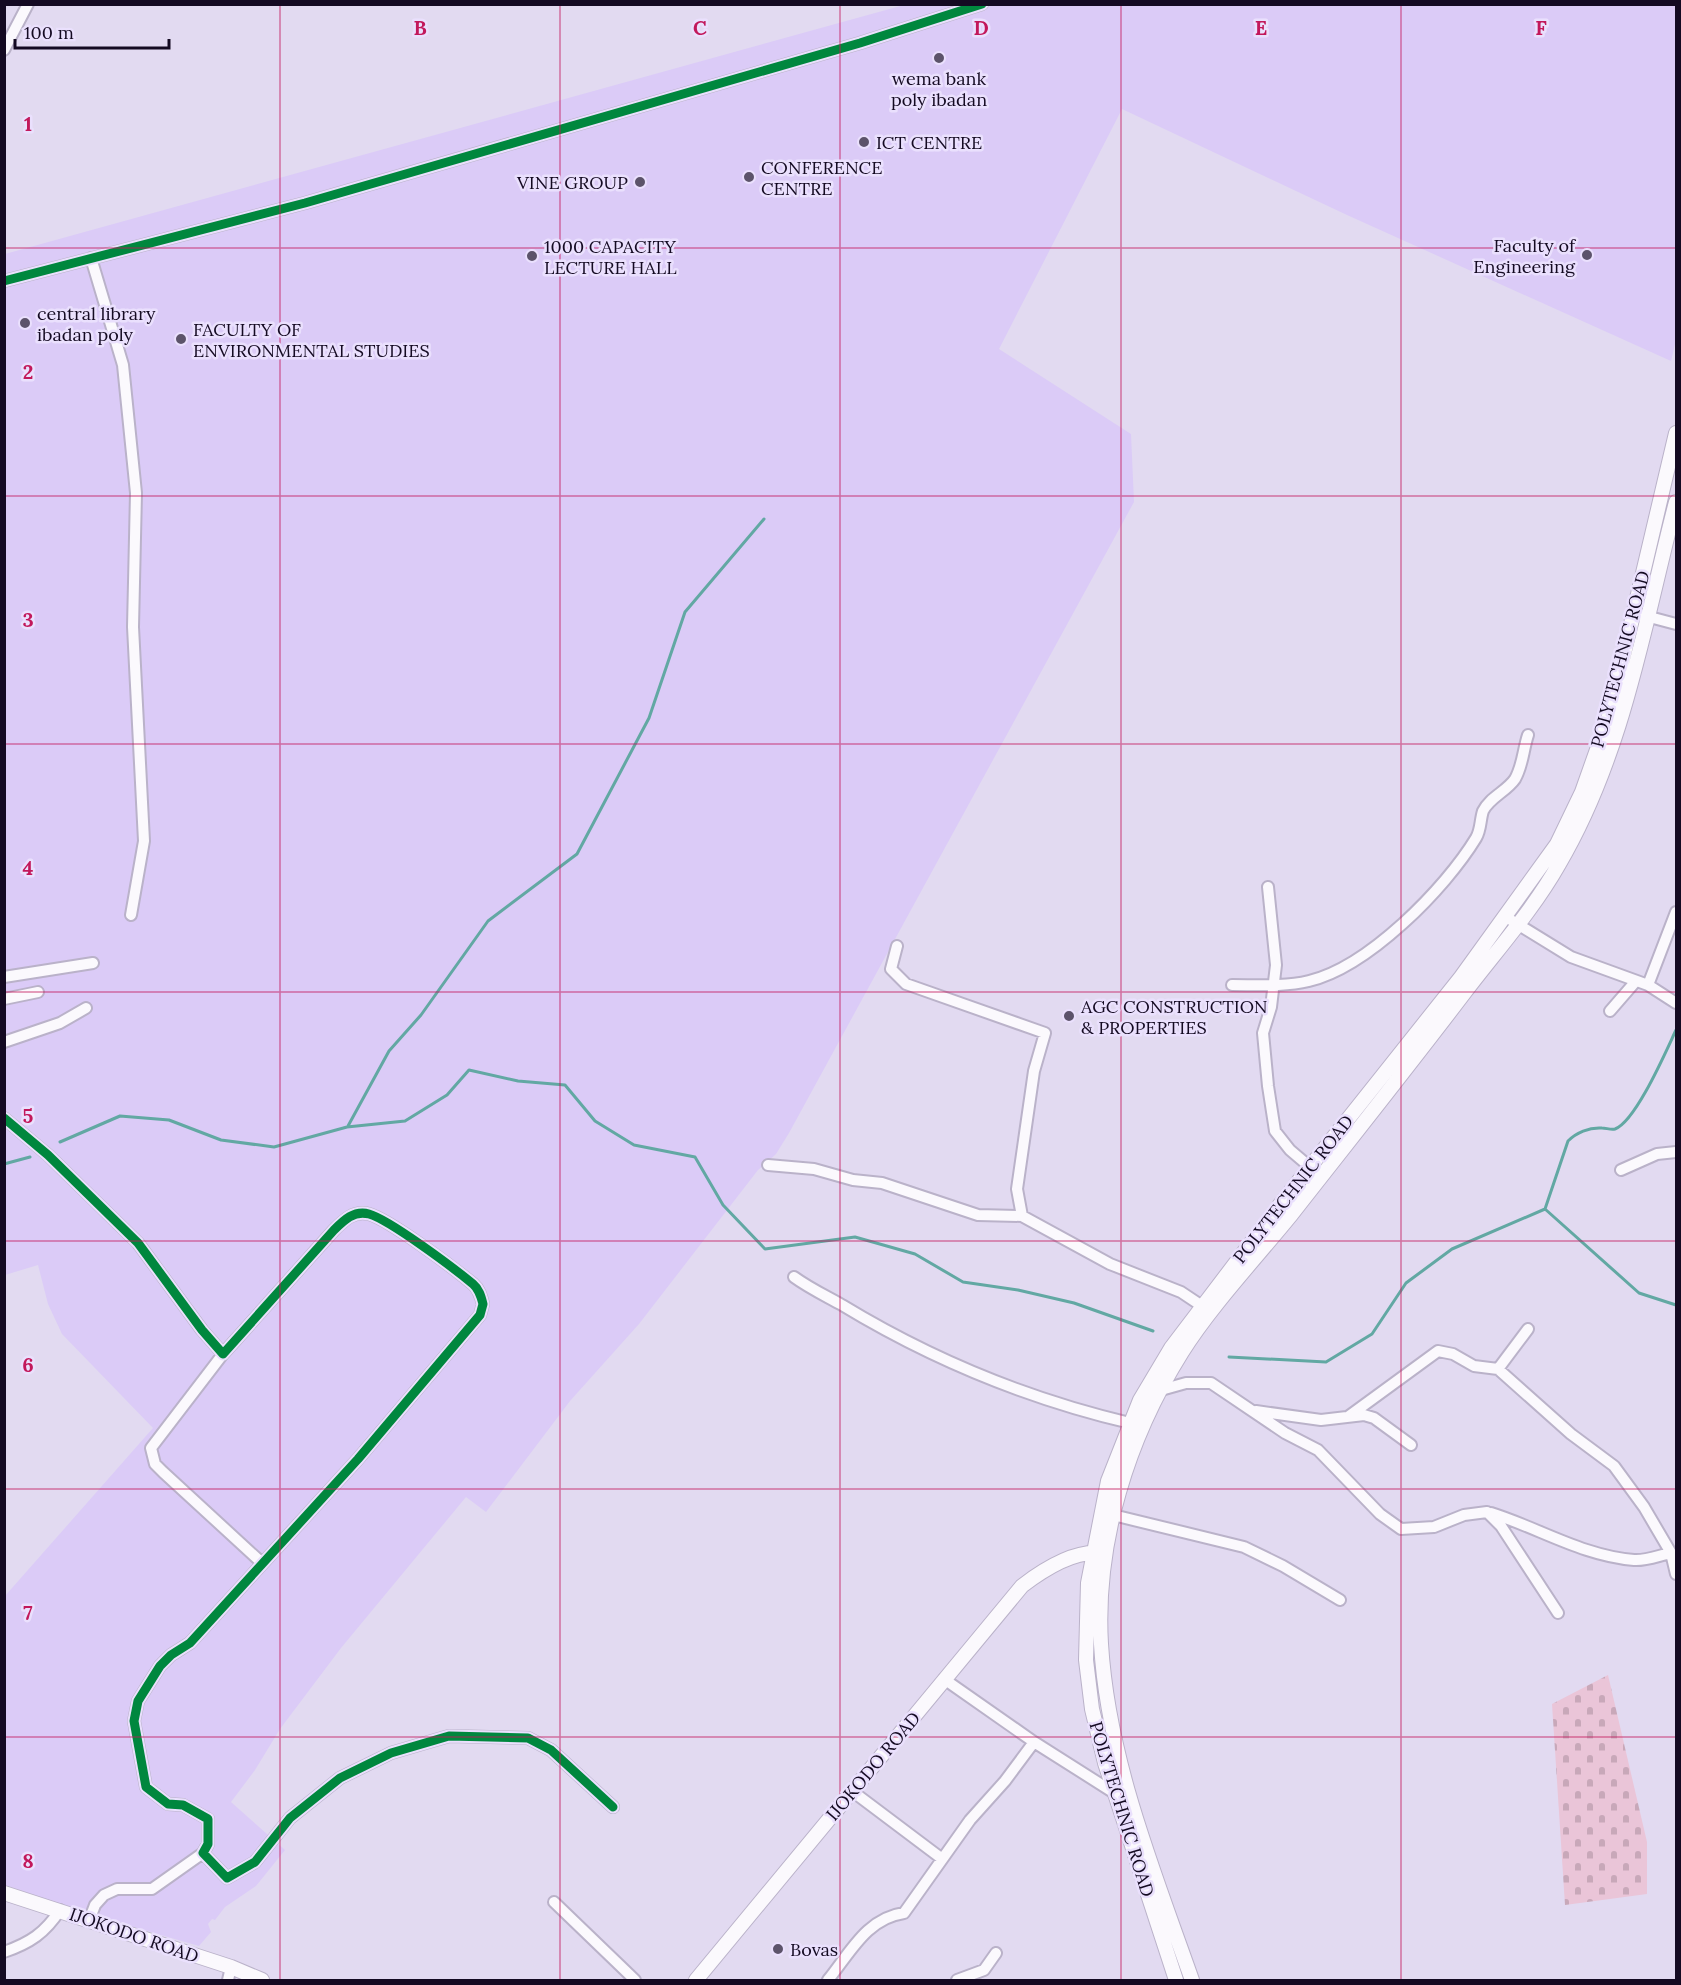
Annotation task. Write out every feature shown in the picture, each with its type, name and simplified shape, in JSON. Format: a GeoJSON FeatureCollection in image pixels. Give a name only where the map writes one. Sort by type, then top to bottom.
{"type":"FeatureCollection","features":[{"type":"Feature","properties":{"kind":"main road","name":"POLYTECHNIC ROAD"},"geometry":{"type":"LineString","coordinates":[[1192,1980],[1141,1828],[1110,1720],[1101,1645],[1097,1570],[1092,1553],[1108,1481],[1130,1423],[1171,1348],[1310,1167],[1556,870],[1595,796],[1623,718],[1640,614],[1677,433]]}},
{"type":"Feature","properties":{"kind":"main road","name":"POLYTECHNIC ROAD"},"geometry":{"type":"LineString","coordinates":[[1640,614],[1677,502]]}},
{"type":"Feature","properties":{"kind":"main road","name":"POLYTECHNIC ROAD"},"geometry":{"type":"LineString","coordinates":[[1176,1980],[1096,1731],[1086,1660],[1097,1570],[1106,1554],[1113,1515],[1127,1464],[1161,1390],[1183,1350],[1415,1059],[1512,921]]}},
{"type":"Feature","properties":{"kind":"main road","name":"IJOKODO ROAD"},"geometry":{"type":"LineString","coordinates":[[696,1980],[1022,1586],[1046,1569],[1059,1564],[1092,1553],[1106,1554]]}},
{"type":"Feature","properties":{"kind":"main road"},"geometry":{"type":"LineString","coordinates":[[1059,1564],[1097,1570]]}},
{"type":"Feature","properties":{"kind":"main road","name":"IJOKODO ROAD"},"geometry":{"type":"LineString","coordinates":[[4,1893],[60,1910],[229,1974],[262,1980]]}},
{"type":"Feature","properties":{"kind":"street"},"geometry":{"type":"LineString","coordinates":[[4,50],[28,4]]}},
{"type":"Feature","properties":{"kind":"street"},"geometry":{"type":"LineString","coordinates":[[4,281],[306,203],[860,43],[982,4]]}},
{"type":"Feature","properties":{"kind":"street"},"geometry":{"type":"LineString","coordinates":[[91,258],[123,365],[136,492],[133,627],[144,841],[131,915]]}},
{"type":"Feature","properties":{"kind":"street"},"geometry":{"type":"LineString","coordinates":[[1640,614],[1677,624]]}},
{"type":"Feature","properties":{"kind":"street"},"geometry":{"type":"LineString","coordinates":[[1232,984],[1274,985],[1310,981],[1346,968],[1407,920],[1437,888],[1477,836],[1484,809],[1514,780],[1524,754],[1527,735]]}},
{"type":"Feature","properties":{"kind":"street"},"geometry":{"type":"LineString","coordinates":[[1268,887],[1276,965],[1263,1033],[1275,1131],[1290,1150],[1310,1167]]}},
{"type":"Feature","properties":{"kind":"street"},"geometry":{"type":"LineString","coordinates":[[1648,985],[1677,912]]}},
{"type":"Feature","properties":{"kind":"street"},"geometry":{"type":"LineString","coordinates":[[1512,921],[1571,957],[1648,985],[1677,1003]]}},
{"type":"Feature","properties":{"kind":"street"},"geometry":{"type":"LineString","coordinates":[[897,946],[891,969],[906,984],[1045,1034],[1034,1071],[1017,1189],[1022,1216]]}},
{"type":"Feature","properties":{"kind":"street"},"geometry":{"type":"LineString","coordinates":[[4,977],[93,963]]}},
{"type":"Feature","properties":{"kind":"street"},"geometry":{"type":"LineString","coordinates":[[1610,1011],[1636,981]]}},
{"type":"Feature","properties":{"kind":"street"},"geometry":{"type":"LineString","coordinates":[[4,999],[38,992]]}},
{"type":"Feature","properties":{"kind":"street"},"geometry":{"type":"LineString","coordinates":[[4,1042],[60,1023],[86,1008]]}},
{"type":"Feature","properties":{"kind":"street"},"geometry":{"type":"LineString","coordinates":[[4,1118],[48,1155],[138,1243],[202,1330],[223,1354]]}},
{"type":"Feature","properties":{"kind":"street"},"geometry":{"type":"LineString","coordinates":[[1621,1170],[1657,1154],[1677,1152]]}},
{"type":"Feature","properties":{"kind":"street"},"geometry":{"type":"LineString","coordinates":[[768,1166],[814,1169],[853,1180],[882,1183],[978,1215],[1022,1216],[1110,1264],[1181,1292],[1202,1306]]}},
{"type":"Feature","properties":{"kind":"street"},"geometry":{"type":"LineString","coordinates":[[88,1921],[95,1905],[104,1895],[117,1889],[152,1889],[203,1853],[208,1844],[208,1819],[183,1804],[168,1804],[146,1787],[134,1721],[138,1701],[160,1666],[171,1655],[190,1643],[358,1459],[480,1315],[483,1304],[474,1285],[398,1230],[370,1215],[357,1214],[346,1218],[334,1230],[223,1354],[151,1448],[155,1464],[262,1563]]}},
{"type":"Feature","properties":{"kind":"street"},"geometry":{"type":"LineString","coordinates":[[794,1277],[888,1333],[1001,1384],[1086,1413],[1130,1423]]}},
{"type":"Feature","properties":{"kind":"street"},"geometry":{"type":"LineString","coordinates":[[1498,1369],[1528,1329]]}},
{"type":"Feature","properties":{"kind":"street"},"geometry":{"type":"LineString","coordinates":[[1349,1416],[1438,1351],[1453,1354],[1474,1366],[1498,1369],[1570,1434],[1614,1466],[1644,1507],[1671,1553],[1677,1574]]}},
{"type":"Feature","properties":{"kind":"street"},"geometry":{"type":"LineString","coordinates":[[1161,1390],[1186,1383],[1210,1383],[1285,1433],[1318,1450],[1373,1508],[1401,1529],[1434,1527],[1464,1515],[1487,1512],[1514,1520],[1561,1542],[1613,1555],[1636,1560],[1671,1553]]}},
{"type":"Feature","properties":{"kind":"street"},"geometry":{"type":"LineString","coordinates":[[1253,1410],[1321,1420],[1364,1415],[1374,1418],[1411,1445]]}},
{"type":"Feature","properties":{"kind":"street"},"geometry":{"type":"LineString","coordinates":[[1487,1512],[1501,1526],[1558,1613]]}},
{"type":"Feature","properties":{"kind":"street"},"geometry":{"type":"LineString","coordinates":[[1113,1515],[1244,1547],[1283,1566],[1340,1600]]}},
{"type":"Feature","properties":{"kind":"street"},"geometry":{"type":"LineString","coordinates":[[944,1679],[1034,1742],[1116,1794]]}},
{"type":"Feature","properties":{"kind":"street"},"geometry":{"type":"LineString","coordinates":[[203,1853],[226,1878],[255,1862],[290,1818],[340,1778],[391,1753],[449,1736],[528,1738],[551,1750],[613,1807]]}},
{"type":"Feature","properties":{"kind":"street"},"geometry":{"type":"LineString","coordinates":[[828,1980],[870,1927],[894,1914],[904,1913],[941,1858],[1034,1742]]}},
{"type":"Feature","properties":{"kind":"street"},"geometry":{"type":"LineString","coordinates":[[852,1791],[941,1858]]}},
{"type":"Feature","properties":{"kind":"street"},"geometry":{"type":"LineString","coordinates":[[554,1902],[636,1980]]}},
{"type":"Feature","properties":{"kind":"street"},"geometry":{"type":"LineString","coordinates":[[4,1952],[35,1939],[60,1910]]}},
{"type":"Feature","properties":{"kind":"street"},"geometry":{"type":"LineString","coordinates":[[957,1980],[984,1970],[996,1953]]}},
{"type":"Feature","properties":{"kind":"shaded area"},"geometry":{"type":"Polygon","coordinates":[[[904,5],[1676,5],[1676,340],[1671,361],[1347,215],[1122,109],[999,349],[1131,434],[1134,502],[776,1154],[758,1170],[639,1324],[570,1401],[486,1512],[466,1497],[341,1648],[280,1729],[255,1770],[231,1802],[285,1850],[256,1886],[225,1907],[215,1920],[212,1919],[208,1924],[211,1932],[199,1946],[88,1914],[5,1885],[5,1596],[153,1428],[62,1334],[48,1304],[38,1265],[5,1275],[5,254],[904,5]]]}},
{"type":"Feature","properties":{"kind":"green space"},"geometry":{"type":"Polygon","coordinates":[[[1608,1675],[1647,1842],[1647,1894],[1565,1905],[1552,1704],[1608,1675]]]}},
{"type":"Feature","properties":{"kind":"waterway"},"geometry":{"type":"LineString","coordinates":[[348,1126],[389,1051],[421,1015],[488,921],[577,854],[649,718],[685,612],[764,519]]}},
{"type":"Feature","properties":{"kind":"waterway"},"geometry":{"type":"LineString","coordinates":[[1229,1357],[1326,1362],[1372,1334],[1406,1283],[1452,1249],[1545,1209],[1568,1141],[1588,1130],[1615,1129],[1623,1123],[1641,1100],[1676,1030]]}},
{"type":"Feature","properties":{"kind":"waterway"},"geometry":{"type":"LineString","coordinates":[[60,1142],[120,1116],[169,1120],[221,1140],[274,1147],[347,1127],[405,1121],[447,1095],[469,1070],[518,1081],[565,1085],[595,1121],[634,1145],[695,1157],[723,1205],[765,1249],[855,1237],[915,1254],[963,1282],[1018,1290],[1074,1303],[1153,1331]]}},
{"type":"Feature","properties":{"kind":"waterway"},"geometry":{"type":"LineString","coordinates":[[4,1164],[30,1157]]}},
{"type":"Feature","properties":{"kind":"waterway"},"geometry":{"type":"LineString","coordinates":[[1545,1209],[1639,1293],[1676,1305]]}},
{"type":"Feature","properties":{"kind":"cycle path"},"geometry":{"type":"LineString","coordinates":[[4,281],[305,203],[860,43],[982,4]]}},
{"type":"Feature","properties":{"kind":"cycle path"},"geometry":{"type":"LineString","coordinates":[[4,1118],[48,1155],[138,1243],[202,1330],[223,1354],[334,1230],[346,1219],[359,1213],[369,1214],[392,1225],[452,1268],[473,1284],[483,1304],[480,1315],[358,1459],[190,1643],[171,1655],[160,1666],[138,1701],[134,1721],[146,1787],[168,1804],[183,1805],[208,1819],[208,1844],[203,1853],[227,1878],[255,1862],[290,1818],[340,1778],[391,1753],[449,1736],[528,1738],[551,1750],[613,1807]]}},
{"type":"Feature","properties":{"kind":"place","name":"wema bank poly ibadan"},"geometry":{"type":"Point","coordinates":[939,58]}},
{"type":"Feature","properties":{"kind":"place","name":"ICT CENTRE"},"geometry":{"type":"Point","coordinates":[864,142]}},
{"type":"Feature","properties":{"kind":"place","name":"CONFERENCE CENTRE"},"geometry":{"type":"Point","coordinates":[749,177]}},
{"type":"Feature","properties":{"kind":"place","name":"VINE GROUP"},"geometry":{"type":"Point","coordinates":[640,182]}},
{"type":"Feature","properties":{"kind":"place","name":"Faculty of Engineering"},"geometry":{"type":"Point","coordinates":[1587,255]}},
{"type":"Feature","properties":{"kind":"place","name":"1000 CAPACITY LECTURE HALL"},"geometry":{"type":"Point","coordinates":[532,256]}},
{"type":"Feature","properties":{"kind":"place","name":"central library ibadan poly"},"geometry":{"type":"Point","coordinates":[25,323]}},
{"type":"Feature","properties":{"kind":"place","name":"FACULTY OF ENVIRONMENTAL STUDIES"},"geometry":{"type":"Point","coordinates":[181,339]}},
{"type":"Feature","properties":{"kind":"place","name":"AGC CONSTRUCTION & PROPERTIES"},"geometry":{"type":"Point","coordinates":[1069,1016]}},
{"type":"Feature","properties":{"kind":"place","name":"Bovas"},"geometry":{"type":"Point","coordinates":[778,1949]}}]}
